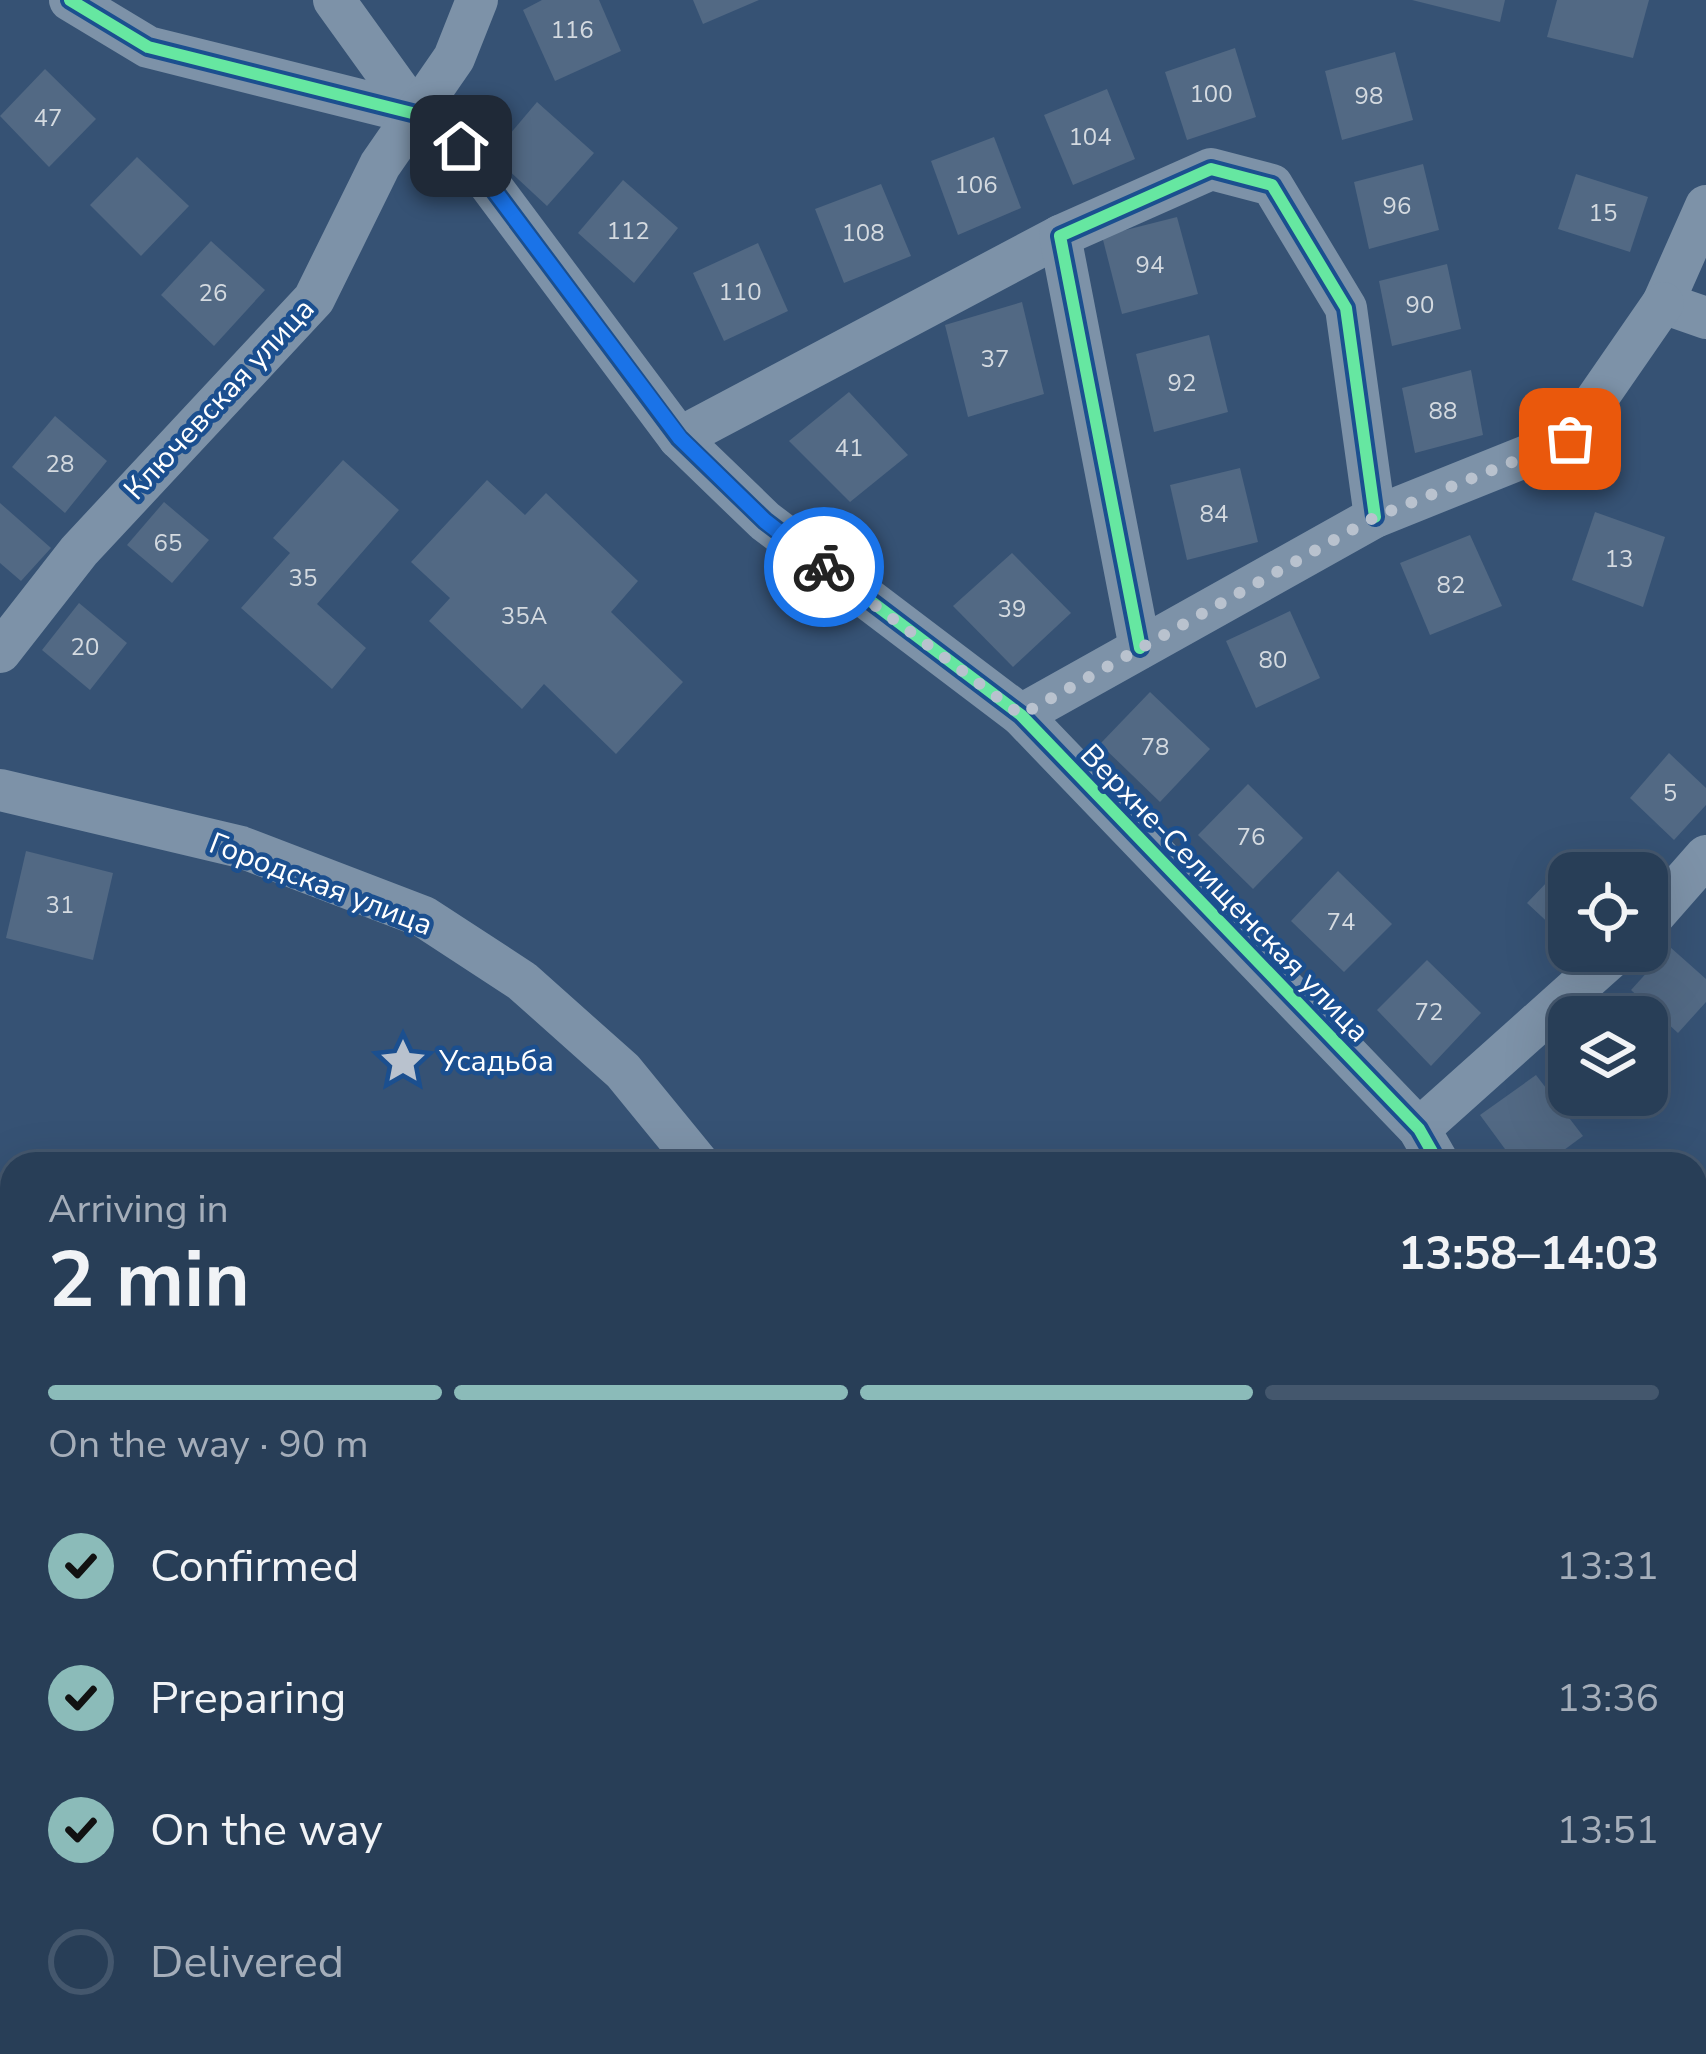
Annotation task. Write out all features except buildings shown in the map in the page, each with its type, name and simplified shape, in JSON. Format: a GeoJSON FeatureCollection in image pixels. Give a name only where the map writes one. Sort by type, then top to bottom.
{"type":"FeatureCollection","features":[{"type":"Feature","properties":{"kind":"street","name":"Верхне-Селищенская улица"},"geometry":{"type":"LineString","coordinates":[[70,0],[148,47],[416,114],[461,146],[680,438],[765,521],[1021,715],[1429,1147]]}},
{"type":"Feature","properties":{"kind":"street"},"geometry":{"type":"LineString","coordinates":[[334,0],[416,114]]}},
{"type":"Feature","properties":{"kind":"street","name":"Ключевская улица"},"geometry":{"type":"LineString","coordinates":[[0,652],[79,551],[314,299],[380,165],[454,58],[477,0]]}},
{"type":"Feature","properties":{"kind":"street"},"geometry":{"type":"LineString","coordinates":[[680,438],[1060,236],[1211,170],[1272,185],[1346,308],[1375,517]]}},
{"type":"Feature","properties":{"kind":"street"},"geometry":{"type":"LineString","coordinates":[[1021,715],[1375,517],[1570,439],[1663,302],[1706,206]]}},
{"type":"Feature","properties":{"kind":"street"},"geometry":{"type":"LineString","coordinates":[[1060,236],[1140,649]]}},
{"type":"Feature","properties":{"kind":"street"},"geometry":{"type":"LineString","coordinates":[[1663,302],[1706,318]]}},
{"type":"Feature","properties":{"kind":"street","name":"Городская улица"},"geometry":{"type":"LineString","coordinates":[[0,790],[241,847],[424,917],[522,981],[623,1071],[689,1152]]}},
{"type":"Feature","properties":{"kind":"street"},"geometry":{"type":"LineString","coordinates":[[1668,899],[1706,856]]}},
{"type":"Feature","properties":{"kind":"street"},"geometry":{"type":"LineString","coordinates":[[1429,1147],[1598,972]]}},
{"type":"Feature","properties":{"kind":"street"},"geometry":{"type":"LineString","coordinates":[[623,1071],[719,1152]]}},
{"type":"Feature","properties":{"kind":"cycle path"},"geometry":{"type":"LineString","coordinates":[[70,0],[148,47],[416,114],[461,146],[679,438],[765,521],[1021,715],[1419,1129],[1432,1152]]}},
{"type":"Feature","properties":{"kind":"cycle path"},"geometry":{"type":"LineString","coordinates":[[1140,648],[1060,236],[1211,169],[1272,185],[1346,308],[1375,517]]}},
{"type":"Feature","properties":{"kind":"way so far"},"geometry":{"type":"LineString","coordinates":[[824,567],[1021,715],[1375,517],[1570,439]]}},
{"type":"Feature","properties":{"kind":"place","name":"Усадьба"},"geometry":{"type":"Point","coordinates":[403,1061]}},
{"type":"Feature","properties":{"kind":"route"},"geometry":{"type":"LineString","coordinates":[[461,146],[680,438],[765,521],[824,567]]}}]}
